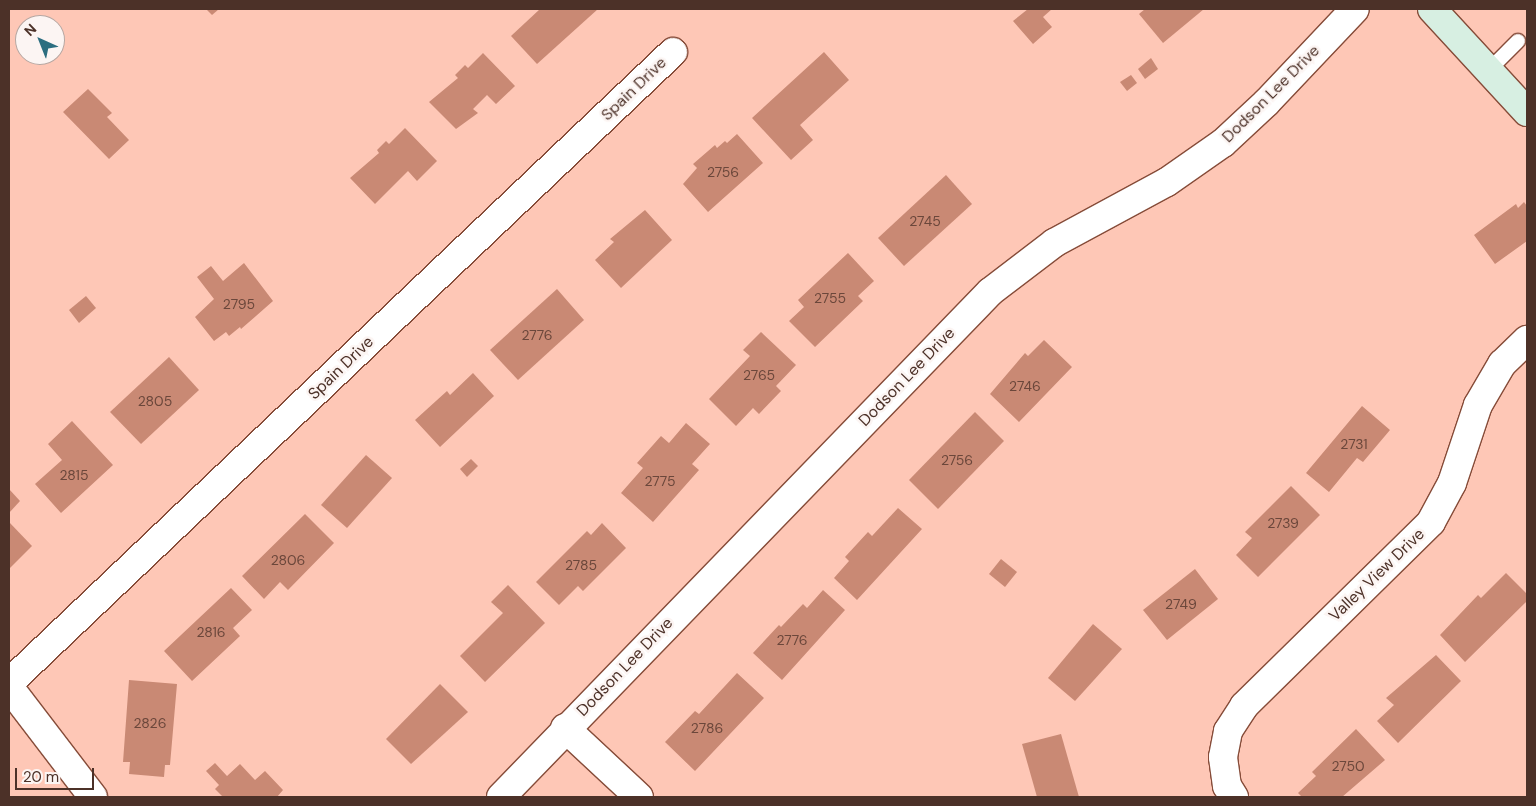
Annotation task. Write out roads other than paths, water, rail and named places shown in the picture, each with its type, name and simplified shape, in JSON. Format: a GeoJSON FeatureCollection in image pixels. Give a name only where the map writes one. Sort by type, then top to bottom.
{"type":"FeatureCollection","features":[{"type":"Feature","properties":{"kind":"street","name":"Dodson Lee Drive"},"geometry":{"type":"LineString","coordinates":[[501,797],[565,728],[990,292],[1054,243],[1167,182],[1223,143],[1266,103],[1355,9]]}},
{"type":"Feature","properties":{"kind":"street"},"geometry":{"type":"LineString","coordinates":[[1432,9],[1527,112]]}},
{"type":"Feature","properties":{"kind":"street","name":"Spain Drive"},"geometry":{"type":"LineString","coordinates":[[9,683],[673,52]]}},
{"type":"Feature","properties":{"kind":"street","name":"Valley View Drive"},"geometry":{"type":"LineString","coordinates":[[1234,797],[1227,786],[1222,757],[1228,731],[1244,706],[1431,522],[1452,483],[1478,405],[1502,364],[1527,340]]}},
{"type":"Feature","properties":{"kind":"street"},"geometry":{"type":"LineString","coordinates":[[9,687],[93,797]]}},
{"type":"Feature","properties":{"kind":"street"},"geometry":{"type":"LineString","coordinates":[[565,728],[639,797]]}},
{"type":"Feature","properties":{"kind":"lane"},"geometry":{"type":"LineString","coordinates":[[1489,70],[1518,41]]}}]}
